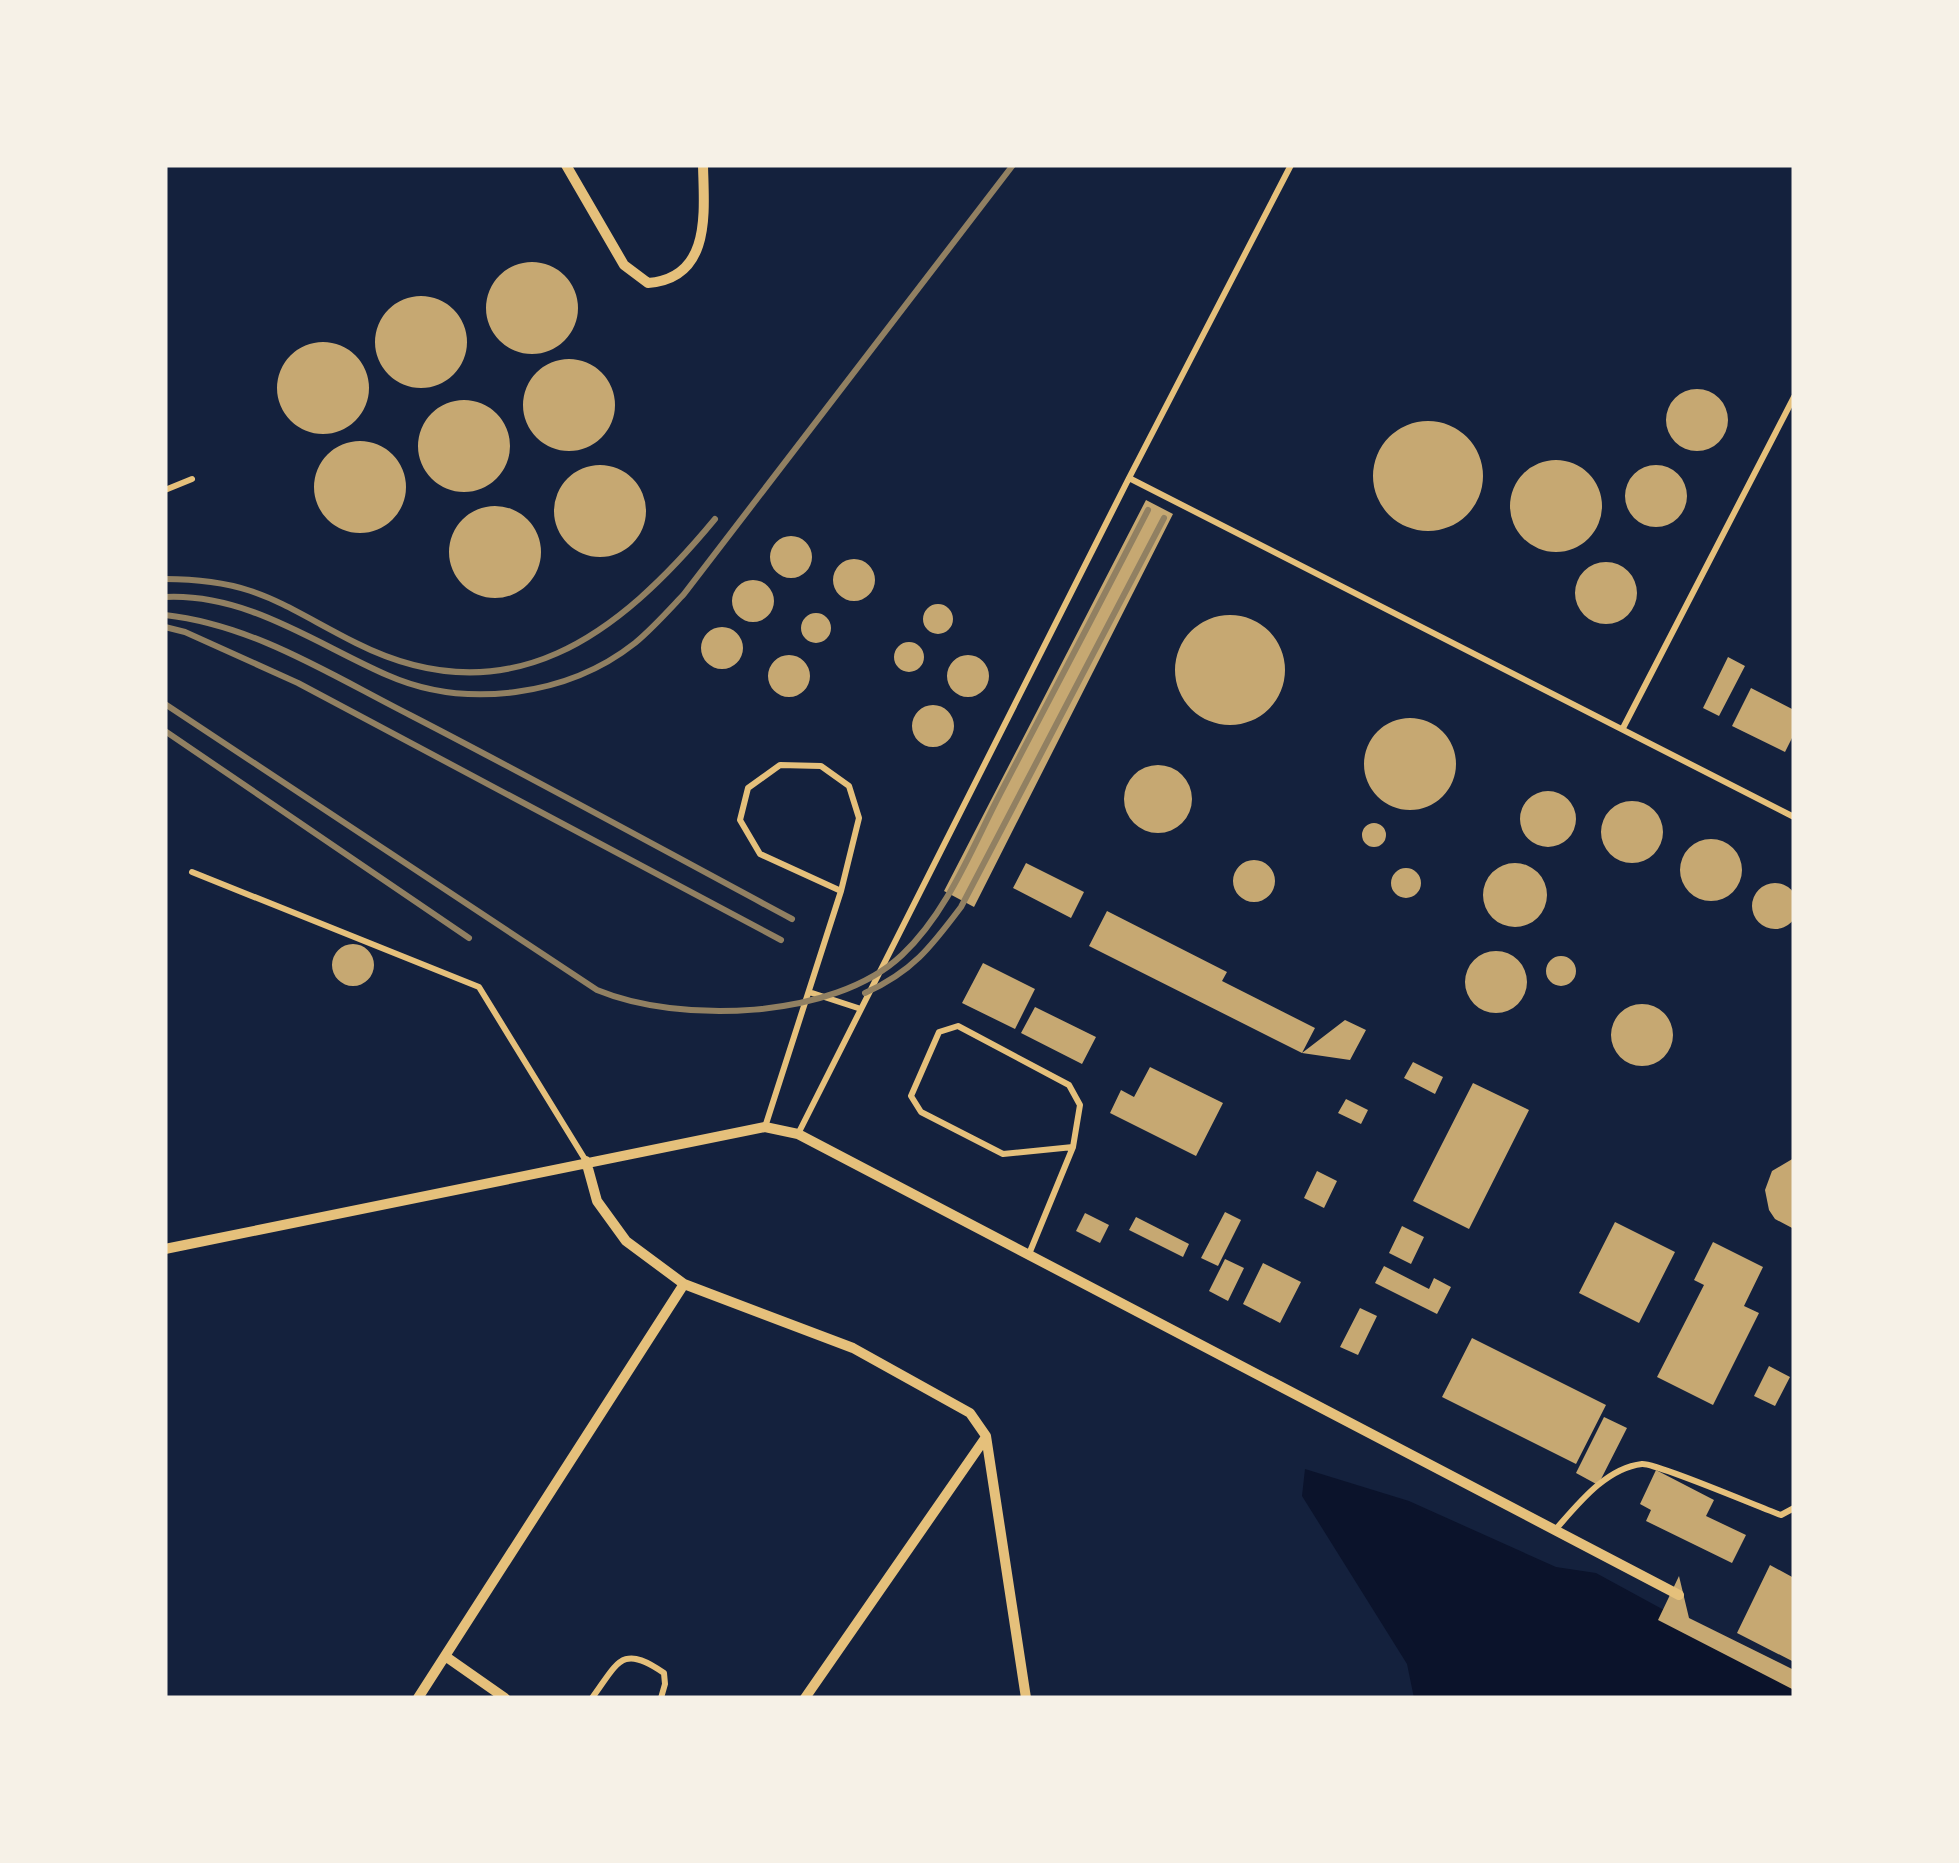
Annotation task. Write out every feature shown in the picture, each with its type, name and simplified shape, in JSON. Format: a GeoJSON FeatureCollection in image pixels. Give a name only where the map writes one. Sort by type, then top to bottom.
{"type":"FeatureCollection","features":[{"type":"Feature","properties":{"kind":"street"},"geometry":{"type":"LineString","coordinates":[[566,165],[624,264],[648,282],[668,281],[690,261],[704,230],[703,165]]}},
{"type":"Feature","properties":{"kind":"street"},"geometry":{"type":"LineString","coordinates":[[165,1249],[766,1127],[798,1134],[1679,1595]]}},
{"type":"Feature","properties":{"kind":"street"},"geometry":{"type":"LineString","coordinates":[[586,1161],[598,1201],[626,1242],[684,1284],[854,1348],[970,1413],[986,1436],[1026,1698]]}},
{"type":"Feature","properties":{"kind":"street"},"geometry":{"type":"LineString","coordinates":[[418,1698],[684,1284]]}},
{"type":"Feature","properties":{"kind":"street"},"geometry":{"type":"LineString","coordinates":[[805,1698],[986,1436]]}},
{"type":"Feature","properties":{"kind":"street"},"geometry":{"type":"LineString","coordinates":[[445,1656],[505,1698]]}},
{"type":"Feature","properties":{"kind":"lane"},"geometry":{"type":"LineString","coordinates":[[798,1134],[1291,165]]}},
{"type":"Feature","properties":{"kind":"lane"},"geometry":{"type":"LineString","coordinates":[[1623,728],[1794,397]]}},
{"type":"Feature","properties":{"kind":"lane"},"geometry":{"type":"LineString","coordinates":[[1129,478],[1794,816]]}},
{"type":"Feature","properties":{"kind":"lane"},"geometry":{"type":"LineString","coordinates":[[165,490],[192,479]]}},
{"type":"Feature","properties":{"kind":"lane"},"geometry":{"type":"LineString","coordinates":[[766,1127],[841,890],[859,818],[849,786],[821,766],[780,765],[748,788],[740,820],[760,854],[841,890]]}},
{"type":"Feature","properties":{"kind":"lane"},"geometry":{"type":"LineString","coordinates":[[192,872],[479,987],[586,1161]]}},
{"type":"Feature","properties":{"kind":"lane"},"geometry":{"type":"LineString","coordinates":[[809,992],[861,1009]]}},
{"type":"Feature","properties":{"kind":"lane"},"geometry":{"type":"LineString","coordinates":[[1029,1255],[1073,1148],[1080,1105],[1069,1085],[958,1026],[940,1032],[911,1096],[922,1112],[1003,1154],[1073,1148]]}},
{"type":"Feature","properties":{"kind":"lane"},"geometry":{"type":"LineString","coordinates":[[1555,1530],[1614,1473],[1644,1464],[1781,1515],[1794,1508]]}},
{"type":"Feature","properties":{"kind":"lane"},"geometry":{"type":"LineString","coordinates":[[592,1698],[620,1660],[633,1656],[664,1673],[662,1698]]}},
{"type":"Feature","properties":{"kind":"water"},"geometry":{"type":"Polygon","coordinates":[[[1305,1469],[1409,1501],[1556,1567],[1596,1573],[1794,1681],[1794,1698],[1414,1698],[1407,1664],[1302,1496],[1305,1469]]]}},
{"type":"Feature","properties":{"kind":"building"},"geometry":{"type":"Polygon","coordinates":[[[532,262],[550,265],[565,275],[575,290],[575,326],[565,341],[550,351],[532,354],[514,351],[499,341],[489,326],[486,308],[489,290],[499,275],[514,265],[532,262]]]}},
{"type":"Feature","properties":{"kind":"building"},"geometry":{"type":"Polygon","coordinates":[[[421,296],[439,299],[454,309],[464,324],[464,360],[454,375],[439,385],[421,388],[403,385],[388,375],[378,360],[375,342],[378,324],[388,309],[403,299],[421,296]]]}},
{"type":"Feature","properties":{"kind":"building"},"geometry":{"type":"Polygon","coordinates":[[[323,342],[341,345],[356,355],[366,370],[366,406],[356,421],[341,431],[323,434],[305,431],[290,421],[280,406],[277,388],[280,370],[290,355],[305,345],[323,342]]]}},
{"type":"Feature","properties":{"kind":"building"},"geometry":{"type":"Polygon","coordinates":[[[569,359],[587,362],[602,372],[612,387],[612,423],[602,438],[587,448],[569,451],[551,448],[536,438],[526,423],[523,405],[526,387],[536,372],[551,362],[569,359]]]}},
{"type":"Feature","properties":{"kind":"building"},"geometry":{"type":"Polygon","coordinates":[[[1697,389],[1719,398],[1728,420],[1719,442],[1697,451],[1675,442],[1666,420],[1675,398],[1697,389]]]}},
{"type":"Feature","properties":{"kind":"building"},"geometry":{"type":"Polygon","coordinates":[[[464,400],[482,403],[497,413],[507,428],[507,464],[497,479],[482,489],[464,492],[446,489],[431,479],[421,464],[418,446],[421,428],[431,413],[446,403],[464,400]]]}},
{"type":"Feature","properties":{"kind":"building"},"geometry":{"type":"Polygon","coordinates":[[[1428,421],[1449,426],[1467,437],[1478,455],[1483,476],[1478,497],[1467,515],[1449,526],[1428,531],[1407,526],[1389,515],[1378,497],[1373,476],[1378,455],[1389,437],[1407,426],[1428,421]]]}},
{"type":"Feature","properties":{"kind":"building"},"geometry":{"type":"Polygon","coordinates":[[[360,441],[378,444],[393,454],[403,469],[403,505],[393,520],[378,530],[360,533],[342,530],[327,520],[317,505],[314,487],[317,469],[327,454],[342,444],[360,441]]]}},
{"type":"Feature","properties":{"kind":"building"},"geometry":{"type":"Polygon","coordinates":[[[1556,460],[1574,464],[1588,474],[1598,488],[1602,506],[1598,524],[1588,538],[1574,548],[1556,552],[1538,548],[1524,538],[1514,524],[1510,506],[1514,488],[1524,474],[1538,464],[1556,460]]]}},
{"type":"Feature","properties":{"kind":"building"},"geometry":{"type":"Polygon","coordinates":[[[600,465],[618,468],[633,478],[643,493],[643,529],[633,544],[618,554],[600,557],[582,554],[567,544],[557,529],[554,511],[557,493],[567,478],[582,468],[600,465]]]}},
{"type":"Feature","properties":{"kind":"building"},"geometry":{"type":"Polygon","coordinates":[[[1656,465],[1678,474],[1687,496],[1678,518],[1656,527],[1634,518],[1625,496],[1634,474],[1656,465]]]}},
{"type":"Feature","properties":{"kind":"building"},"geometry":{"type":"Polygon","coordinates":[[[1146,500],[1173,514],[974,907],[944,891],[1146,500]]]}},
{"type":"Feature","properties":{"kind":"building"},"geometry":{"type":"Polygon","coordinates":[[[495,506],[513,509],[528,519],[538,534],[538,570],[528,585],[513,595],[495,598],[477,595],[462,585],[452,570],[449,552],[452,534],[462,519],[477,509],[495,506]]]}},
{"type":"Feature","properties":{"kind":"building"},"geometry":{"type":"Polygon","coordinates":[[[791,536],[806,542],[812,557],[806,572],[791,578],[776,572],[770,557],[776,542],[791,536]]]}},
{"type":"Feature","properties":{"kind":"building"},"geometry":{"type":"Polygon","coordinates":[[[854,559],[869,565],[875,580],[869,595],[854,601],[839,595],[833,580],[839,565],[854,559]]]}},
{"type":"Feature","properties":{"kind":"building"},"geometry":{"type":"Polygon","coordinates":[[[1606,562],[1628,571],[1637,593],[1628,615],[1606,624],[1584,615],[1575,593],[1584,571],[1606,562]]]}},
{"type":"Feature","properties":{"kind":"building"},"geometry":{"type":"Polygon","coordinates":[[[753,580],[768,586],[774,601],[768,616],[753,622],[738,616],[732,601],[738,586],[753,580]]]}},
{"type":"Feature","properties":{"kind":"building"},"geometry":{"type":"Polygon","coordinates":[[[938,604],[949,608],[953,619],[949,630],[938,634],[927,630],[923,619],[927,608],[938,604]]]}},
{"type":"Feature","properties":{"kind":"building"},"geometry":{"type":"Polygon","coordinates":[[[816,613],[827,617],[831,628],[827,639],[816,643],[805,639],[801,628],[805,617],[816,613]]]}},
{"type":"Feature","properties":{"kind":"building"},"geometry":{"type":"Polygon","coordinates":[[[1230,615],[1251,620],[1269,631],[1280,649],[1285,670],[1280,691],[1269,709],[1251,720],[1230,725],[1209,720],[1191,709],[1180,691],[1175,670],[1180,649],[1191,631],[1209,620],[1230,615]]]}},
{"type":"Feature","properties":{"kind":"building"},"geometry":{"type":"Polygon","coordinates":[[[722,627],[737,633],[743,648],[737,663],[722,669],[707,663],[701,648],[707,633],[722,627]]]}},
{"type":"Feature","properties":{"kind":"building"},"geometry":{"type":"Polygon","coordinates":[[[909,642],[920,646],[924,657],[920,668],[909,672],[898,668],[894,657],[898,646],[909,642]]]}},
{"type":"Feature","properties":{"kind":"building"},"geometry":{"type":"Polygon","coordinates":[[[789,655],[804,661],[810,676],[804,691],[789,697],[774,691],[768,676],[774,661],[789,655]]]}},
{"type":"Feature","properties":{"kind":"building"},"geometry":{"type":"Polygon","coordinates":[[[968,655],[983,661],[989,676],[983,691],[968,697],[953,691],[947,676],[953,661],[968,655]]]}},
{"type":"Feature","properties":{"kind":"building"},"geometry":{"type":"Polygon","coordinates":[[[1728,657],[1745,666],[1719,716],[1703,708],[1728,657]]]}},
{"type":"Feature","properties":{"kind":"building"},"geometry":{"type":"Polygon","coordinates":[[[1751,688],[1794,710],[1794,734],[1785,752],[1732,726],[1751,688]]]}},
{"type":"Feature","properties":{"kind":"building"},"geometry":{"type":"Polygon","coordinates":[[[933,705],[948,711],[954,726],[948,741],[933,747],[918,741],[912,726],[918,711],[933,705]]]}},
{"type":"Feature","properties":{"kind":"building"},"geometry":{"type":"Polygon","coordinates":[[[1410,718],[1428,721],[1443,731],[1453,746],[1453,782],[1443,797],[1428,807],[1410,810],[1392,807],[1377,797],[1367,782],[1364,764],[1367,746],[1377,731],[1392,721],[1410,718]]]}},
{"type":"Feature","properties":{"kind":"building"},"geometry":{"type":"Polygon","coordinates":[[[1158,765],[1182,775],[1192,799],[1182,823],[1158,833],[1134,823],[1124,799],[1134,775],[1158,765]]]}},
{"type":"Feature","properties":{"kind":"building"},"geometry":{"type":"Polygon","coordinates":[[[1548,791],[1568,799],[1576,819],[1568,839],[1548,847],[1528,839],[1520,819],[1528,799],[1548,791]]]}},
{"type":"Feature","properties":{"kind":"building"},"geometry":{"type":"Polygon","coordinates":[[[1632,801],[1654,810],[1663,832],[1654,854],[1632,863],[1610,854],[1601,832],[1610,810],[1632,801]]]}},
{"type":"Feature","properties":{"kind":"building"},"geometry":{"type":"Polygon","coordinates":[[[1374,823],[1386,835],[1374,847],[1362,835],[1374,823]]]}},
{"type":"Feature","properties":{"kind":"building"},"geometry":{"type":"Polygon","coordinates":[[[1711,839],[1733,848],[1742,870],[1733,892],[1711,901],[1689,892],[1680,870],[1689,848],[1711,839]]]}},
{"type":"Feature","properties":{"kind":"building"},"geometry":{"type":"Polygon","coordinates":[[[1254,860],[1269,866],[1275,881],[1269,896],[1254,902],[1239,896],[1233,881],[1239,866],[1254,860]]]}},
{"type":"Feature","properties":{"kind":"building"},"geometry":{"type":"Polygon","coordinates":[[[1026,863],[1084,892],[1071,918],[1013,888],[1026,863]]]}},
{"type":"Feature","properties":{"kind":"building"},"geometry":{"type":"Polygon","coordinates":[[[1515,863],[1537,873],[1547,895],[1537,917],[1515,927],[1493,917],[1483,895],[1493,873],[1515,863]]]}},
{"type":"Feature","properties":{"kind":"building"},"geometry":{"type":"Polygon","coordinates":[[[1406,868],[1417,872],[1421,883],[1417,894],[1406,898],[1395,894],[1391,883],[1395,872],[1406,868]]]}},
{"type":"Feature","properties":{"kind":"building"},"geometry":{"type":"Polygon","coordinates":[[[1775,883],[1791,890],[1798,906],[1791,922],[1775,929],[1759,922],[1752,906],[1759,890],[1775,883]]]}},
{"type":"Feature","properties":{"kind":"building"},"geometry":{"type":"Polygon","coordinates":[[[1107,911],[1227,972],[1222,981],[1315,1028],[1302,1053],[1089,946],[1107,911]]]}},
{"type":"Feature","properties":{"kind":"building"},"geometry":{"type":"Polygon","coordinates":[[[353,944],[368,950],[374,965],[368,980],[353,986],[338,980],[332,965],[338,950],[353,944]]]}},
{"type":"Feature","properties":{"kind":"building"},"geometry":{"type":"Polygon","coordinates":[[[1496,951],[1518,960],[1527,982],[1518,1004],[1496,1013],[1474,1004],[1465,982],[1474,960],[1496,951]]]}},
{"type":"Feature","properties":{"kind":"building"},"geometry":{"type":"Polygon","coordinates":[[[1561,956],[1572,960],[1576,971],[1572,982],[1561,986],[1550,982],[1546,971],[1550,960],[1561,956]]]}},
{"type":"Feature","properties":{"kind":"building"},"geometry":{"type":"Polygon","coordinates":[[[983,963],[1035,989],[1015,1029],[962,1003],[983,963]]]}},
{"type":"Feature","properties":{"kind":"building"},"geometry":{"type":"Polygon","coordinates":[[[1642,1004],[1664,1013],[1673,1035],[1664,1057],[1642,1066],[1620,1057],[1611,1035],[1620,1013],[1642,1004]]]}},
{"type":"Feature","properties":{"kind":"building"},"geometry":{"type":"Polygon","coordinates":[[[1035,1007],[1096,1037],[1082,1064],[1021,1033],[1035,1007]]]}},
{"type":"Feature","properties":{"kind":"building"},"geometry":{"type":"Polygon","coordinates":[[[1345,1020],[1366,1030],[1350,1060],[1302,1053],[1345,1020]]]}},
{"type":"Feature","properties":{"kind":"building"},"geometry":{"type":"Polygon","coordinates":[[[1413,1062],[1443,1077],[1435,1094],[1404,1078],[1413,1062]]]}},
{"type":"Feature","properties":{"kind":"building"},"geometry":{"type":"Polygon","coordinates":[[[1150,1067],[1223,1103],[1196,1156],[1110,1113],[1121,1090],[1134,1097],[1150,1067]]]}},
{"type":"Feature","properties":{"kind":"building"},"geometry":{"type":"Polygon","coordinates":[[[1473,1083],[1529,1110],[1469,1229],[1413,1201],[1473,1083]]]}},
{"type":"Feature","properties":{"kind":"building"},"geometry":{"type":"Polygon","coordinates":[[[1346,1099],[1368,1110],[1361,1124],[1338,1113],[1346,1099]]]}},
{"type":"Feature","properties":{"kind":"building"},"geometry":{"type":"Polygon","coordinates":[[[1794,1158],[1794,1229],[1775,1219],[1765,1190],[1772,1171],[1794,1158]]]}},
{"type":"Feature","properties":{"kind":"building"},"geometry":{"type":"Polygon","coordinates":[[[1317,1171],[1337,1181],[1324,1208],[1304,1198],[1317,1171]]]}},
{"type":"Feature","properties":{"kind":"building"},"geometry":{"type":"Polygon","coordinates":[[[1225,1212],[1241,1220],[1218,1266],[1201,1258],[1225,1212]]]}},
{"type":"Feature","properties":{"kind":"building"},"geometry":{"type":"Polygon","coordinates":[[[1085,1213],[1109,1225],[1100,1243],[1076,1231],[1085,1213]]]}},
{"type":"Feature","properties":{"kind":"building"},"geometry":{"type":"Polygon","coordinates":[[[1136,1217],[1189,1244],[1183,1257],[1129,1230],[1136,1217]]]}},
{"type":"Feature","properties":{"kind":"building"},"geometry":{"type":"Polygon","coordinates":[[[1615,1222],[1675,1252],[1639,1323],[1579,1293],[1615,1222]]]}},
{"type":"Feature","properties":{"kind":"building"},"geometry":{"type":"Polygon","coordinates":[[[1402,1226],[1424,1237],[1411,1264],[1389,1253],[1402,1226]]]}},
{"type":"Feature","properties":{"kind":"building"},"geometry":{"type":"Polygon","coordinates":[[[1713,1242],[1763,1267],[1744,1306],[1759,1313],[1713,1405],[1657,1377],[1704,1285],[1694,1280],[1713,1242]]]}},
{"type":"Feature","properties":{"kind":"building"},"geometry":{"type":"Polygon","coordinates":[[[1225,1259],[1244,1268],[1228,1301],[1209,1291],[1225,1259]]]}},
{"type":"Feature","properties":{"kind":"building"},"geometry":{"type":"Polygon","coordinates":[[[1263,1263],[1301,1282],[1280,1323],[1243,1304],[1263,1263]]]}},
{"type":"Feature","properties":{"kind":"building"},"geometry":{"type":"Polygon","coordinates":[[[1384,1266],[1429,1289],[1434,1278],[1451,1287],[1437,1314],[1375,1283],[1384,1266]]]}},
{"type":"Feature","properties":{"kind":"building"},"geometry":{"type":"Polygon","coordinates":[[[1360,1308],[1377,1316],[1358,1355],[1340,1347],[1360,1308]]]}},
{"type":"Feature","properties":{"kind":"building"},"geometry":{"type":"Polygon","coordinates":[[[1472,1338],[1606,1405],[1576,1464],[1442,1397],[1472,1338]]]}},
{"type":"Feature","properties":{"kind":"building"},"geometry":{"type":"Polygon","coordinates":[[[1769,1366],[1790,1377],[1775,1406],[1754,1396],[1769,1366]]]}},
{"type":"Feature","properties":{"kind":"building"},"geometry":{"type":"Polygon","coordinates":[[[1604,1417],[1627,1428],[1598,1485],[1576,1473],[1604,1417]]]}},
{"type":"Feature","properties":{"kind":"building"},"geometry":{"type":"Polygon","coordinates":[[[1656,1470],[1714,1500],[1706,1516],[1746,1535],[1732,1563],[1646,1521],[1651,1510],[1640,1504],[1656,1470]]]}},
{"type":"Feature","properties":{"kind":"building"},"geometry":{"type":"Polygon","coordinates":[[[1770,1565],[1794,1578],[1794,1662],[1737,1633],[1770,1565]]]}},
{"type":"Feature","properties":{"kind":"building"},"geometry":{"type":"Polygon","coordinates":[[[1679,1576],[1689,1618],[1794,1670],[1794,1690],[1658,1620],[1679,1576]]]}},
{"type":"Feature","properties":{"kind":"railway"},"geometry":{"type":"LineString","coordinates":[[165,597],[195,598],[253,612],[387,675],[450,692],[516,692],[548,686],[608,661],[642,637],[684,594],[1013,165]]}},
{"type":"Feature","properties":{"kind":"railway"},"geometry":{"type":"LineString","coordinates":[[165,704],[597,990],[631,1001],[711,1011],[797,1004],[837,993],[872,977],[902,955],[932,920],[957,879],[1148,510]]}},
{"type":"Feature","properties":{"kind":"railway"},"geometry":{"type":"LineString","coordinates":[[865,993],[896,976],[919,957],[961,907],[1164,518]]}},
{"type":"Feature","properties":{"kind":"railway"},"geometry":{"type":"LineString","coordinates":[[165,579],[245,589],[411,665],[463,672],[512,668],[557,653],[600,630],[640,598],[715,519]]}},
{"type":"Feature","properties":{"kind":"railway"},"geometry":{"type":"LineString","coordinates":[[165,615],[230,629],[321,668],[792,919]]}},
{"type":"Feature","properties":{"kind":"railway"},"geometry":{"type":"LineString","coordinates":[[165,627],[185,632],[298,683],[781,940]]}},
{"type":"Feature","properties":{"kind":"railway"},"geometry":{"type":"LineString","coordinates":[[165,731],[469,938]]}}]}
